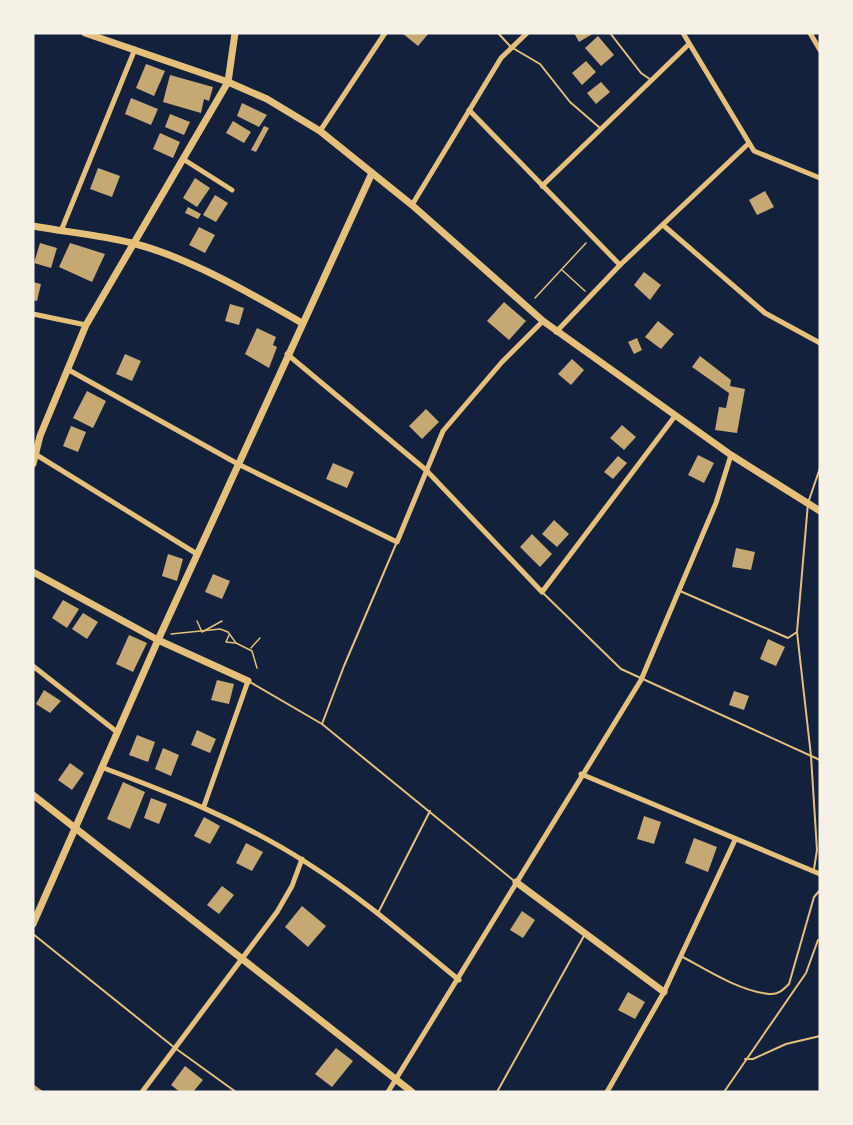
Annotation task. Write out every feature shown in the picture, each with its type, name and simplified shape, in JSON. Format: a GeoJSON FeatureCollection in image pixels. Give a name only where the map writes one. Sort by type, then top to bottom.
{"type":"FeatureCollection","features":[{"type":"Feature","properties":{"kind":"street"},"geometry":{"type":"LineString","coordinates":[[85,33],[228,81],[267,99],[320,131],[412,205],[556,332],[731,455],[820,511]]}},
{"type":"Feature","properties":{"kind":"street"},"geometry":{"type":"LineString","coordinates":[[33,464],[37,434],[86,325],[228,81],[235,33]]}},
{"type":"Feature","properties":{"kind":"street"},"geometry":{"type":"LineString","coordinates":[[320,131],[385,33]]}},
{"type":"Feature","properties":{"kind":"street"},"geometry":{"type":"LineString","coordinates":[[412,205],[494,68],[511,47],[527,33]]}},
{"type":"Feature","properties":{"kind":"street"},"geometry":{"type":"LineString","coordinates":[[683,33],[748,144],[760,155],[820,178]]}},
{"type":"Feature","properties":{"kind":"street"},"geometry":{"type":"LineString","coordinates":[[810,33],[820,50]]}},
{"type":"Feature","properties":{"kind":"street"},"geometry":{"type":"LineString","coordinates":[[542,186],[689,44]]}},
{"type":"Feature","properties":{"kind":"street"},"geometry":{"type":"LineString","coordinates":[[61,231],[135,49]]}},
{"type":"Feature","properties":{"kind":"street"},"geometry":{"type":"LineString","coordinates":[[469,110],[620,265]]}},
{"type":"Feature","properties":{"kind":"street"},"geometry":{"type":"LineString","coordinates":[[556,332],[620,265],[748,144]]}},
{"type":"Feature","properties":{"kind":"street"},"geometry":{"type":"LineString","coordinates":[[183,159],[232,190]]}},
{"type":"Feature","properties":{"kind":"street"},"geometry":{"type":"LineString","coordinates":[[33,924],[287,354],[372,173]]}},
{"type":"Feature","properties":{"kind":"street"},"geometry":{"type":"LineString","coordinates":[[663,225],[765,313],[820,343]]}},
{"type":"Feature","properties":{"kind":"street"},"geometry":{"type":"LineString","coordinates":[[33,226],[133,243],[210,274],[302,323]]}},
{"type":"Feature","properties":{"kind":"street"},"geometry":{"type":"LineString","coordinates":[[33,314],[86,325]]}},
{"type":"Feature","properties":{"kind":"street"},"geometry":{"type":"LineString","coordinates":[[68,369],[238,464],[397,542],[443,431],[502,362],[543,321]]}},
{"type":"Feature","properties":{"kind":"street"},"geometry":{"type":"LineString","coordinates":[[287,354],[426,470],[542,592],[675,416]]}},
{"type":"Feature","properties":{"kind":"street"},"geometry":{"type":"LineString","coordinates":[[36,454],[197,554]]}},
{"type":"Feature","properties":{"kind":"street"},"geometry":{"type":"LineString","coordinates":[[388,1092],[398,1080],[581,774],[641,680],[677,590],[716,503],[731,455]]}},
{"type":"Feature","properties":{"kind":"street"},"geometry":{"type":"LineString","coordinates":[[33,572],[248,681],[204,806]]}},
{"type":"Feature","properties":{"kind":"street"},"geometry":{"type":"LineString","coordinates":[[33,666],[117,732]]}},
{"type":"Feature","properties":{"kind":"street"},"geometry":{"type":"LineString","coordinates":[[101,767],[204,806],[302,859],[377,913],[459,980]]}},
{"type":"Feature","properties":{"kind":"street"},"geometry":{"type":"LineString","coordinates":[[581,774],[820,874]]}},
{"type":"Feature","properties":{"kind":"street"},"geometry":{"type":"LineString","coordinates":[[33,795],[74,829],[243,957],[412,1092]]}},
{"type":"Feature","properties":{"kind":"street"},"geometry":{"type":"LineString","coordinates":[[607,1092],[664,992],[735,840]]}},
{"type":"Feature","properties":{"kind":"street"},"geometry":{"type":"LineString","coordinates":[[142,1092],[286,898],[302,859]]}},
{"type":"Feature","properties":{"kind":"street"},"geometry":{"type":"LineString","coordinates":[[516,882],[664,992]]}},
{"type":"Feature","properties":{"kind":"lane"},"geometry":{"type":"LineString","coordinates":[[498,33],[511,47],[540,64],[570,102],[601,129]]}},
{"type":"Feature","properties":{"kind":"lane"},"geometry":{"type":"LineString","coordinates":[[610,33],[641,73],[651,80]]}},
{"type":"Feature","properties":{"kind":"lane"},"geometry":{"type":"LineString","coordinates":[[813,871],[817,850],[812,756],[796,632],[808,503],[820,468]]}},
{"type":"Feature","properties":{"kind":"lane"},"geometry":{"type":"LineString","coordinates":[[322,724],[397,542]]}},
{"type":"Feature","properties":{"kind":"lane"},"geometry":{"type":"LineString","coordinates":[[677,590],[788,638],[796,632]]}},
{"type":"Feature","properties":{"kind":"lane"},"geometry":{"type":"LineString","coordinates":[[542,592],[621,669],[820,760]]}},
{"type":"Feature","properties":{"kind":"lane"},"geometry":{"type":"LineString","coordinates":[[248,681],[322,724],[516,882]]}},
{"type":"Feature","properties":{"kind":"lane"},"geometry":{"type":"LineString","coordinates":[[377,913],[430,811]]}},
{"type":"Feature","properties":{"kind":"lane"},"geometry":{"type":"LineString","coordinates":[[681,956],[720,977],[755,991],[770,995],[781,993],[789,984],[814,897],[820,890]]}},
{"type":"Feature","properties":{"kind":"lane"},"geometry":{"type":"LineString","coordinates":[[724,1092],[806,973],[818,940],[820,927]]}},
{"type":"Feature","properties":{"kind":"lane"},"geometry":{"type":"LineString","coordinates":[[33,933],[175,1048],[236,1092]]}},
{"type":"Feature","properties":{"kind":"lane"},"geometry":{"type":"LineString","coordinates":[[497,1092],[585,934]]}},
{"type":"Feature","properties":{"kind":"lane"},"geometry":{"type":"LineString","coordinates":[[818,940],[820,945]]}},
{"type":"Feature","properties":{"kind":"lane"},"geometry":{"type":"LineString","coordinates":[[746,1059],[753,1059],[786,1044],[820,1036]]}},
{"type":"Feature","properties":{"kind":"path"},"geometry":{"type":"LineString","coordinates":[[535,298],[586,243]]}},
{"type":"Feature","properties":{"kind":"path"},"geometry":{"type":"LineString","coordinates":[[561,269],[591,296]]}},
{"type":"Feature","properties":{"kind":"path"},"geometry":{"type":"LineString","coordinates":[[197,621],[202,632]]}},
{"type":"Feature","properties":{"kind":"path"},"geometry":{"type":"LineString","coordinates":[[202,632],[222,621]]}},
{"type":"Feature","properties":{"kind":"path"},"geometry":{"type":"LineString","coordinates":[[160,638],[215,629],[230,634],[236,643]]}},
{"type":"Feature","properties":{"kind":"path"},"geometry":{"type":"LineString","coordinates":[[230,634],[226,642],[236,643],[250,649],[257,668]]}},
{"type":"Feature","properties":{"kind":"path"},"geometry":{"type":"LineString","coordinates":[[250,649],[260,638]]}},
{"type":"Feature","properties":{"kind":"building"},"geometry":{"type":"Polygon","coordinates":[[[402,33],[429,33],[418,46],[402,33]]]}},
{"type":"Feature","properties":{"kind":"building"},"geometry":{"type":"Polygon","coordinates":[[[574,33],[594,33],[579,42],[574,33]]]}},
{"type":"Feature","properties":{"kind":"building"},"geometry":{"type":"Polygon","coordinates":[[[598,36],[614,55],[601,66],[585,48],[598,36]]]}},
{"type":"Feature","properties":{"kind":"building"},"geometry":{"type":"Polygon","coordinates":[[[586,61],[596,72],[582,85],[572,73],[586,61]]]}},
{"type":"Feature","properties":{"kind":"building"},"geometry":{"type":"Polygon","coordinates":[[[146,64],[165,71],[154,96],[136,88],[146,64]]]}},
{"type":"Feature","properties":{"kind":"building"},"geometry":{"type":"Polygon","coordinates":[[[170,75],[213,87],[209,101],[204,99],[201,113],[163,102],[170,75]]]}},
{"type":"Feature","properties":{"kind":"building"},"geometry":{"type":"Polygon","coordinates":[[[601,82],[610,92],[596,104],[587,93],[601,82]]]}},
{"type":"Feature","properties":{"kind":"building"},"geometry":{"type":"Polygon","coordinates":[[[131,98],[158,109],[151,125],[125,114],[131,98]]]}},
{"type":"Feature","properties":{"kind":"building"},"geometry":{"type":"Polygon","coordinates":[[[242,103],[267,115],[259,127],[237,116],[242,103]]]}},
{"type":"Feature","properties":{"kind":"building"},"geometry":{"type":"Polygon","coordinates":[[[170,114],[190,122],[184,135],[165,127],[170,114]]]}},
{"type":"Feature","properties":{"kind":"building"},"geometry":{"type":"Polygon","coordinates":[[[233,121],[251,132],[244,143],[226,133],[233,121]]]}},
{"type":"Feature","properties":{"kind":"building"},"geometry":{"type":"Polygon","coordinates":[[[264,126],[269,128],[256,152],[251,150],[264,126]]]}},
{"type":"Feature","properties":{"kind":"building"},"geometry":{"type":"Polygon","coordinates":[[[160,133],[180,142],[173,158],[153,149],[160,133]]]}},
{"type":"Feature","properties":{"kind":"building"},"geometry":{"type":"Polygon","coordinates":[[[98,168],[120,176],[112,197],[90,189],[98,168]]]}},
{"type":"Feature","properties":{"kind":"building"},"geometry":{"type":"Polygon","coordinates":[[[195,178],[210,188],[197,207],[183,198],[195,178]]]}},
{"type":"Feature","properties":{"kind":"building"},"geometry":{"type":"Polygon","coordinates":[[[765,191],[774,207],[757,215],[749,200],[765,191]]]}},
{"type":"Feature","properties":{"kind":"building"},"geometry":{"type":"Polygon","coordinates":[[[215,195],[228,203],[216,222],[203,215],[215,195]]]}},
{"type":"Feature","properties":{"kind":"building"},"geometry":{"type":"Polygon","coordinates":[[[188,207],[201,214],[198,219],[185,213],[188,207]]]}},
{"type":"Feature","properties":{"kind":"building"},"geometry":{"type":"Polygon","coordinates":[[[199,227],[215,235],[205,253],[189,245],[199,227]]]}},
{"type":"Feature","properties":{"kind":"building"},"geometry":{"type":"Polygon","coordinates":[[[40,243],[57,248],[51,268],[34,263],[40,243]]]}},
{"type":"Feature","properties":{"kind":"building"},"geometry":{"type":"Polygon","coordinates":[[[70,243],[105,254],[92,282],[59,267],[70,243]]]}},
{"type":"Feature","properties":{"kind":"building"},"geometry":{"type":"Polygon","coordinates":[[[644,272],[661,285],[650,300],[634,285],[644,272]]]}},
{"type":"Feature","properties":{"kind":"building"},"geometry":{"type":"Polygon","coordinates":[[[33,282],[41,284],[37,301],[33,300],[33,282]]]}},
{"type":"Feature","properties":{"kind":"building"},"geometry":{"type":"Polygon","coordinates":[[[504,302],[526,321],[509,340],[487,321],[504,302]]]}},
{"type":"Feature","properties":{"kind":"building"},"geometry":{"type":"Polygon","coordinates":[[[230,304],[244,308],[239,325],[225,321],[230,304]]]}},
{"type":"Feature","properties":{"kind":"building"},"geometry":{"type":"Polygon","coordinates":[[[658,321],[674,334],[661,349],[645,337],[658,321]]]}},
{"type":"Feature","properties":{"kind":"building"},"geometry":{"type":"Polygon","coordinates":[[[257,328],[276,337],[273,345],[277,347],[269,368],[245,354],[257,328]]]}},
{"type":"Feature","properties":{"kind":"building"},"geometry":{"type":"Polygon","coordinates":[[[637,338],[642,350],[634,354],[628,342],[637,338]]]}},
{"type":"Feature","properties":{"kind":"building"},"geometry":{"type":"Polygon","coordinates":[[[125,354],[141,361],[132,381],[116,374],[125,354]]]}},
{"type":"Feature","properties":{"kind":"building"},"geometry":{"type":"Polygon","coordinates":[[[700,356],[731,380],[730,386],[745,389],[737,433],[715,430],[719,407],[726,408],[729,393],[692,367],[700,356]]]}},
{"type":"Feature","properties":{"kind":"building"},"geometry":{"type":"Polygon","coordinates":[[[572,359],[584,370],[571,385],[558,374],[572,359]]]}},
{"type":"Feature","properties":{"kind":"building"},"geometry":{"type":"Polygon","coordinates":[[[87,391],[106,401],[93,428],[73,418],[87,391]]]}},
{"type":"Feature","properties":{"kind":"building"},"geometry":{"type":"Polygon","coordinates":[[[426,409],[439,422],[422,439],[409,426],[426,409]]]}},
{"type":"Feature","properties":{"kind":"building"},"geometry":{"type":"Polygon","coordinates":[[[622,425],[636,437],[624,450],[610,438],[622,425]]]}},
{"type":"Feature","properties":{"kind":"building"},"geometry":{"type":"Polygon","coordinates":[[[71,426],[86,432],[78,452],[63,446],[71,426]]]}},
{"type":"Feature","properties":{"kind":"building"},"geometry":{"type":"Polygon","coordinates":[[[698,455],[714,463],[704,483],[688,475],[698,455]]]}},
{"type":"Feature","properties":{"kind":"building"},"geometry":{"type":"Polygon","coordinates":[[[618,456],[627,463],[613,479],[604,472],[618,456]]]}},
{"type":"Feature","properties":{"kind":"building"},"geometry":{"type":"Polygon","coordinates":[[[333,463],[354,472],[347,488],[326,479],[333,463]]]}},
{"type":"Feature","properties":{"kind":"building"},"geometry":{"type":"Polygon","coordinates":[[[554,520],[569,534],[557,547],[542,534],[554,520]]]}},
{"type":"Feature","properties":{"kind":"building"},"geometry":{"type":"Polygon","coordinates":[[[532,534],[552,554],[540,567],[520,547],[532,534]]]}},
{"type":"Feature","properties":{"kind":"building"},"geometry":{"type":"Polygon","coordinates":[[[736,548],[755,552],[751,570],[732,567],[736,548]]]}},
{"type":"Feature","properties":{"kind":"building"},"geometry":{"type":"Polygon","coordinates":[[[168,554],[183,559],[177,581],[162,576],[168,554]]]}},
{"type":"Feature","properties":{"kind":"building"},"geometry":{"type":"Polygon","coordinates":[[[213,574],[230,581],[222,599],[205,592],[213,574]]]}},
{"type":"Feature","properties":{"kind":"building"},"geometry":{"type":"Polygon","coordinates":[[[63,600],[79,609],[67,628],[52,618],[63,600]]]}},
{"type":"Feature","properties":{"kind":"building"},"geometry":{"type":"Polygon","coordinates":[[[83,613],[98,622],[87,639],[72,629],[83,613]]]}},
{"type":"Feature","properties":{"kind":"building"},"geometry":{"type":"Polygon","coordinates":[[[129,635],[147,643],[133,672],[116,664],[129,635]]]}},
{"type":"Feature","properties":{"kind":"building"},"geometry":{"type":"Polygon","coordinates":[[[768,639],[785,647],[776,666],[760,659],[768,639]]]}},
{"type":"Feature","properties":{"kind":"building"},"geometry":{"type":"Polygon","coordinates":[[[217,680],[234,684],[229,704],[211,700],[217,680]]]}},
{"type":"Feature","properties":{"kind":"building"},"geometry":{"type":"Polygon","coordinates":[[[44,690],[61,701],[50,713],[36,704],[44,690]]]}},
{"type":"Feature","properties":{"kind":"building"},"geometry":{"type":"Polygon","coordinates":[[[734,691],[749,696],[744,710],[729,705],[734,691]]]}},
{"type":"Feature","properties":{"kind":"building"},"geometry":{"type":"Polygon","coordinates":[[[197,730],[216,739],[210,753],[191,745],[197,730]]]}},
{"type":"Feature","properties":{"kind":"building"},"geometry":{"type":"Polygon","coordinates":[[[137,735],[155,742],[148,762],[129,755],[137,735]]]}},
{"type":"Feature","properties":{"kind":"building"},"geometry":{"type":"Polygon","coordinates":[[[163,748],[179,755],[171,776],[155,769],[163,748]]]}},
{"type":"Feature","properties":{"kind":"building"},"geometry":{"type":"Polygon","coordinates":[[[70,763],[84,773],[72,790],[58,780],[70,763]]]}},
{"type":"Feature","properties":{"kind":"building"},"geometry":{"type":"Polygon","coordinates":[[[123,782],[145,792],[130,829],[107,819],[123,782]]]}},
{"type":"Feature","properties":{"kind":"building"},"geometry":{"type":"Polygon","coordinates":[[[151,798],[167,804],[159,824],[144,818],[151,798]]]}},
{"type":"Feature","properties":{"kind":"building"},"geometry":{"type":"Polygon","coordinates":[[[644,816],[661,822],[654,844],[637,839],[644,816]]]}},
{"type":"Feature","properties":{"kind":"building"},"geometry":{"type":"Polygon","coordinates":[[[204,817],[220,826],[210,844],[194,836],[204,817]]]}},
{"type":"Feature","properties":{"kind":"building"},"geometry":{"type":"Polygon","coordinates":[[[694,838],[717,847],[708,872],[685,863],[694,838]]]}},
{"type":"Feature","properties":{"kind":"building"},"geometry":{"type":"Polygon","coordinates":[[[246,843],[263,852],[252,871],[236,863],[246,843]]]}},
{"type":"Feature","properties":{"kind":"building"},"geometry":{"type":"Polygon","coordinates":[[[222,886],[234,895],[219,914],[207,905],[222,886]]]}},
{"type":"Feature","properties":{"kind":"building"},"geometry":{"type":"Polygon","coordinates":[[[302,906],[326,926],[308,947],[285,927],[302,906]]]}},
{"type":"Feature","properties":{"kind":"building"},"geometry":{"type":"Polygon","coordinates":[[[522,911],[535,920],[523,938],[510,930],[522,911]]]}},
{"type":"Feature","properties":{"kind":"building"},"geometry":{"type":"Polygon","coordinates":[[[628,992],[645,1002],[635,1019],[618,1010],[628,992]]]}},
{"type":"Feature","properties":{"kind":"building"},"geometry":{"type":"Polygon","coordinates":[[[336,1048],[353,1061],[332,1087],[315,1074],[336,1048]]]}},
{"type":"Feature","properties":{"kind":"building"},"geometry":{"type":"Polygon","coordinates":[[[185,1066],[203,1080],[193,1092],[180,1092],[171,1085],[185,1066]]]}},
{"type":"Feature","properties":{"kind":"building"},"geometry":{"type":"Polygon","coordinates":[[[33,1084],[44,1092],[33,1092],[33,1084]]]}}]}
